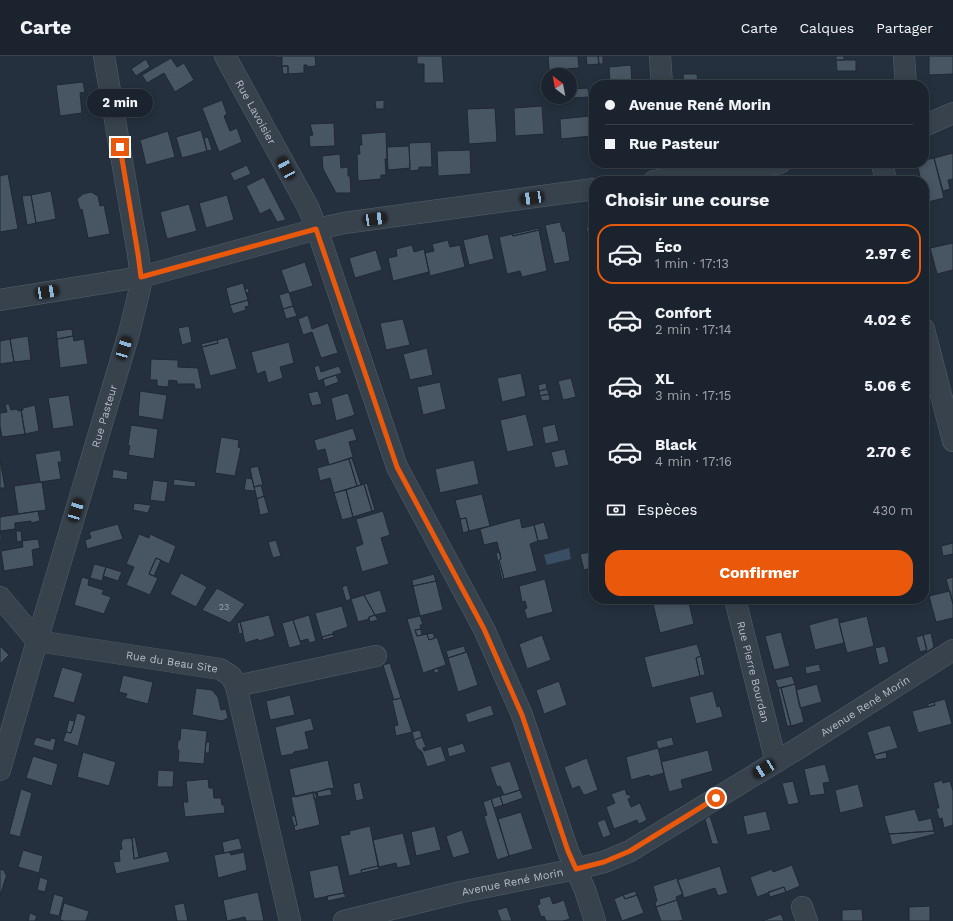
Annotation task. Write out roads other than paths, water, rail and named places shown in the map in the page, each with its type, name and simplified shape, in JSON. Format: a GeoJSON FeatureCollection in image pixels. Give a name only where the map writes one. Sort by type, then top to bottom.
{"type":"FeatureCollection","features":[{"type":"Feature","properties":{"kind":"street","name":"Rue Pasteur"},"geometry":{"type":"LineString","coordinates":[[0,770],[129,333],[140,288],[141,277],[138,254],[104,56]]}},
{"type":"Feature","properties":{"kind":"street","name":"Rue Lavoisier"},"geometry":{"type":"LineString","coordinates":[[225,56],[308,207],[397,467],[484,629],[522,715],[568,851],[595,921]]}},
{"type":"Feature","properties":{"kind":"street"},"geometry":{"type":"LineString","coordinates":[[660,56],[662,80]]}},
{"type":"Feature","properties":{"kind":"street"},"geometry":{"type":"LineString","coordinates":[[904,56],[906,80]]}},
{"type":"Feature","properties":{"kind":"street"},"geometry":{"type":"LineString","coordinates":[[929,124],[953,113]]}},
{"type":"Feature","properties":{"kind":"street"},"geometry":{"type":"LineString","coordinates":[[663,174],[727,168]]}},
{"type":"Feature","properties":{"kind":"street"},"geometry":{"type":"LineString","coordinates":[[0,300],[141,277],[316,229],[589,190]]}},
{"type":"Feature","properties":{"kind":"street"},"geometry":{"type":"LineString","coordinates":[[929,347],[953,441]]}},
{"type":"Feature","properties":{"kind":"street"},"geometry":{"type":"LineString","coordinates":[[0,597],[37,641]]}},
{"type":"Feature","properties":{"kind":"street","name":"Rue Pierre Bourdan"},"geometry":{"type":"LineString","coordinates":[[736,604],[774,753]]}},
{"type":"Feature","properties":{"kind":"street","name":"Rue du Beau Site"},"geometry":{"type":"LineString","coordinates":[[37,641],[220,669],[231,676],[236,686],[290,921]]}},
{"type":"Feature","properties":{"kind":"street","name":"Avenue René Morin"},"geometry":{"type":"LineString","coordinates":[[344,921],[461,892],[576,869],[604,862],[630,851],[774,753],[953,650]]}},
{"type":"Feature","properties":{"kind":"street"},"geometry":{"type":"LineString","coordinates":[[236,686],[376,656]]}},
{"type":"Feature","properties":{"kind":"water"},"geometry":{"type":"Polygon","coordinates":[[[569,548],[571,559],[547,565],[544,555],[569,548]]]}}]}
